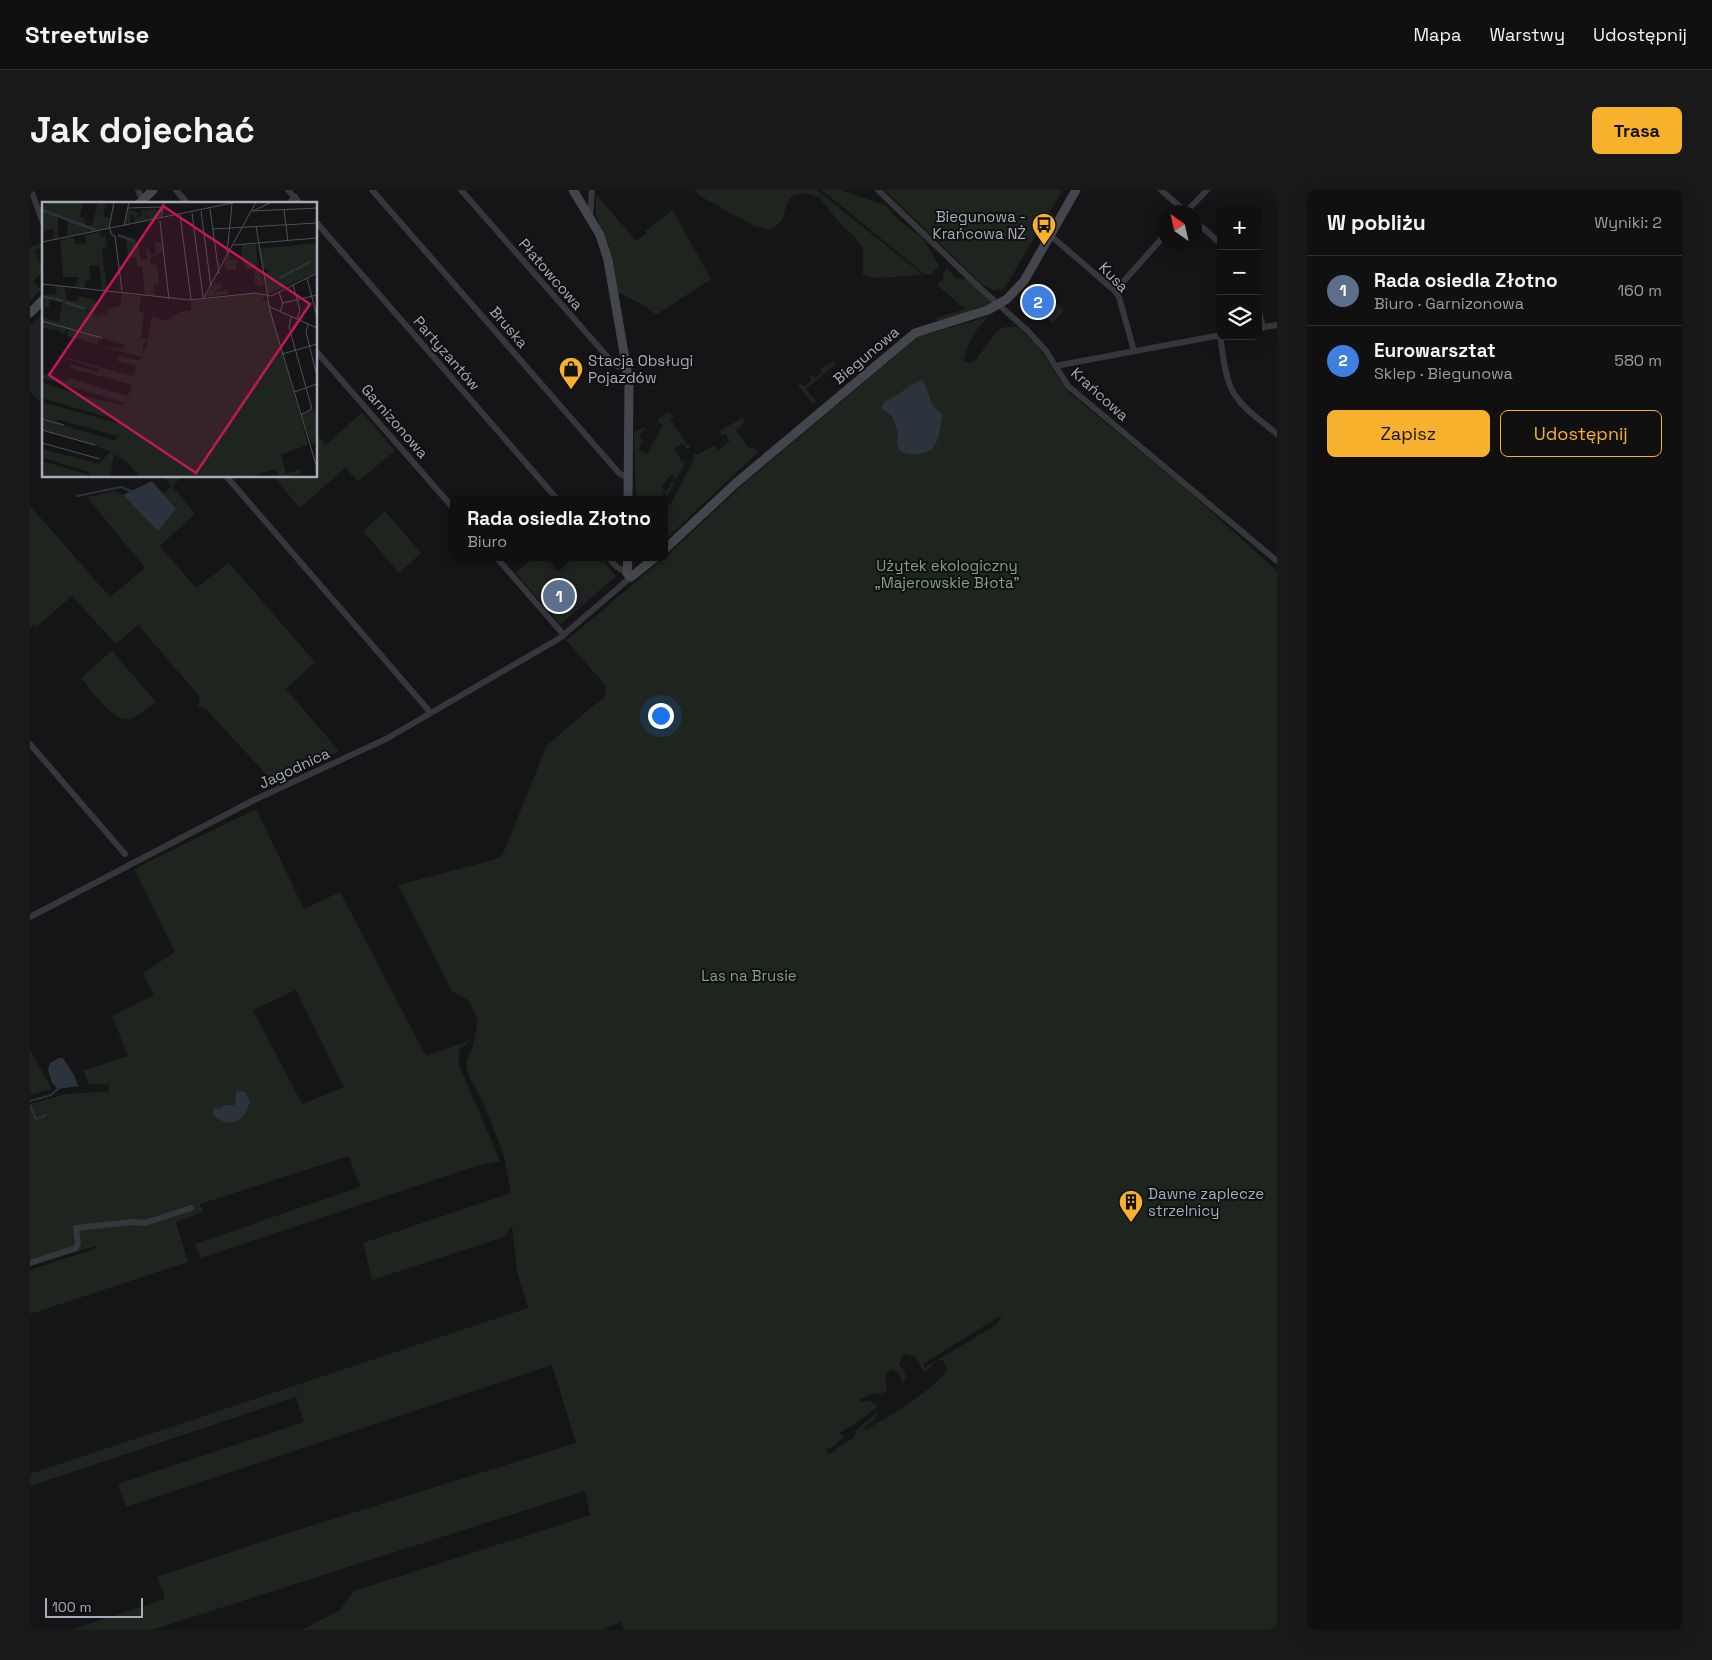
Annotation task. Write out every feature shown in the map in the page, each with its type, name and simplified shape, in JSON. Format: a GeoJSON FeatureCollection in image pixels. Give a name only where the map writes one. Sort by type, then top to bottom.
{"type":"FeatureCollection","features":[{"type":"Feature","properties":{"kind":"street"},"geometry":{"type":"LineString","coordinates":[[138,190],[141,202]]}},
{"type":"Feature","properties":{"kind":"street"},"geometry":{"type":"LineString","coordinates":[[141,202],[153,190]]}},
{"type":"Feature","properties":{"kind":"street"},"geometry":{"type":"LineString","coordinates":[[176,190],[186,202]]}},
{"type":"Feature","properties":{"kind":"street"},"geometry":{"type":"LineString","coordinates":[[288,190],[299,202]]}},
{"type":"Feature","properties":{"kind":"street","name":"Bruska"},"geometry":{"type":"LineString","coordinates":[[372,190],[619,473],[629,479]]}},
{"type":"Feature","properties":{"kind":"street","name":"Płatowcowa"},"geometry":{"type":"LineString","coordinates":[[461,190],[612,362],[627,370]]}},
{"type":"Feature","properties":{"kind":"street"},"geometry":{"type":"LineString","coordinates":[[573,190],[600,235],[606,250],[630,388],[628,496]]}},
{"type":"Feature","properties":{"kind":"street"},"geometry":{"type":"LineString","coordinates":[[590,217],[592,190]]}},
{"type":"Feature","properties":{"kind":"street","name":"Krańcowa"},"geometry":{"type":"LineString","coordinates":[[878,190],[1033,336],[1046,351],[1062,379],[1071,388],[1277,561]]}},
{"type":"Feature","properties":{"kind":"street","name":"Biegunowa"},"geometry":{"type":"LineString","coordinates":[[668,546],[736,483],[915,333],[984,312],[999,305],[1015,292],[1024,281],[1076,190]]}},
{"type":"Feature","properties":{"kind":"street"},"geometry":{"type":"LineString","coordinates":[[1161,190],[1178,205]]}},
{"type":"Feature","properties":{"kind":"street"},"geometry":{"type":"LineString","coordinates":[[1193,205],[1207,190]]}},
{"type":"Feature","properties":{"kind":"street"},"geometry":{"type":"LineString","coordinates":[[31,194],[42,220]]}},
{"type":"Feature","properties":{"kind":"street"},"geometry":{"type":"LineString","coordinates":[[290,202],[295,197]]}},
{"type":"Feature","properties":{"kind":"street","name":"Partyzantów"},"geometry":{"type":"LineString","coordinates":[[318,224],[555,496]]}},
{"type":"Feature","properties":{"kind":"street"},"geometry":{"type":"LineString","coordinates":[[1202,227],[1217,240]]}},
{"type":"Feature","properties":{"kind":"street","name":"Kusa"},"geometry":{"type":"LineString","coordinates":[[1050,235],[1115,291],[1122,304],[1134,351]]}},
{"type":"Feature","properties":{"kind":"street"},"geometry":{"type":"LineString","coordinates":[[1115,291],[1157,244]]}},
{"type":"Feature","properties":{"kind":"street"},"geometry":{"type":"LineString","coordinates":[[30,313],[42,301]]}},
{"type":"Feature","properties":{"kind":"street"},"geometry":{"type":"LineString","coordinates":[[1262,328],[1277,325]]}},
{"type":"Feature","properties":{"kind":"street"},"geometry":{"type":"LineString","coordinates":[[1055,366],[1217,336]]}},
{"type":"Feature","properties":{"kind":"street"},"geometry":{"type":"LineString","coordinates":[[1221,340],[1229,380],[1234,394],[1277,434]]}},
{"type":"Feature","properties":{"kind":"street","name":"Garnizonowa"},"geometry":{"type":"LineString","coordinates":[[318,353],[450,504]]}},
{"type":"Feature","properties":{"kind":"street"},"geometry":{"type":"LineString","coordinates":[[228,478],[430,712]]}},
{"type":"Feature","properties":{"kind":"street"},"geometry":{"type":"LineString","coordinates":[[499,561],[564,635],[629,575],[650,561]]}},
{"type":"Feature","properties":{"kind":"street"},"geometry":{"type":"LineString","coordinates":[[612,561],[629,575]]}},
{"type":"Feature","properties":{"kind":"street"},"geometry":{"type":"LineString","coordinates":[[628,561],[629,575]]}},
{"type":"Feature","properties":{"kind":"street","name":"Jagodnica"},"geometry":{"type":"LineString","coordinates":[[30,917],[254,800],[381,742],[564,635]]}},
{"type":"Feature","properties":{"kind":"street"},"geometry":{"type":"LineString","coordinates":[[30,744],[125,854]]}},
{"type":"Feature","properties":{"kind":"street"},"geometry":{"type":"LineString","coordinates":[[30,1264],[76,1248],[78,1243],[76,1228],[133,1222],[145,1223],[191,1208]]}},
{"type":"Feature","properties":{"kind":"shaded area"},"geometry":{"type":"Polygon","coordinates":[[[1034,283],[1064,310],[1053,323],[1026,298],[1034,283]]]}},
{"type":"Feature","properties":{"kind":"shaded area"},"geometry":{"type":"Polygon","coordinates":[[[42,315],[42,405],[30,391],[30,326],[42,315]]]}},
{"type":"Feature","properties":{"kind":"shaded area"},"geometry":{"type":"Polygon","coordinates":[[[922,380],[933,406],[943,415],[939,435],[934,446],[925,453],[908,454],[899,450],[897,442],[898,433],[892,416],[881,408],[885,401],[922,380]]]}},
{"type":"Feature","properties":{"kind":"shaded area"},"geometry":{"type":"Polygon","coordinates":[[[152,481],[176,509],[158,531],[123,495],[152,481]]]}},
{"type":"Feature","properties":{"kind":"shaded area"},"geometry":{"type":"Polygon","coordinates":[[[530,561],[603,561],[616,576],[561,624],[516,573],[530,561]]]}},
{"type":"Feature","properties":{"kind":"shaded area"},"geometry":{"type":"Polygon","coordinates":[[[63,1058],[68,1065],[78,1086],[58,1089],[52,1083],[48,1069],[50,1063],[63,1058]]]}},
{"type":"Feature","properties":{"kind":"shaded area"},"geometry":{"type":"Polygon","coordinates":[[[236,1091],[245,1092],[250,1101],[248,1108],[241,1119],[236,1122],[231,1123],[219,1120],[213,1115],[214,1108],[219,1109],[224,1105],[235,1104],[236,1091]]]}},
{"type":"Feature","properties":{"kind":"green space"},"geometry":{"type":"Polygon","coordinates":[[[694,190],[817,190],[923,275],[873,278],[863,275],[863,248],[819,197],[802,193],[794,195],[786,206],[782,221],[770,230],[754,226],[700,196],[694,190]]]}},
{"type":"Feature","properties":{"kind":"green space"},"geometry":{"type":"Polygon","coordinates":[[[822,190],[841,190],[887,206],[895,217],[923,238],[939,266],[930,275],[924,274],[822,190]]]}},
{"type":"Feature","properties":{"kind":"green space"},"geometry":{"type":"Polygon","coordinates":[[[885,190],[1063,190],[1004,289],[993,290],[982,284],[885,190]]]}},
{"type":"Feature","properties":{"kind":"green space"},"geometry":{"type":"Polygon","coordinates":[[[596,194],[636,241],[672,209],[711,279],[656,315],[645,306],[618,292],[608,243],[596,216],[596,194]]]}},
{"type":"Feature","properties":{"kind":"green space"},"geometry":{"type":"Polygon","coordinates":[[[42,242],[42,248],[35,250],[38,262],[42,261],[42,271],[33,282],[41,289],[30,301],[30,247],[42,242]]]}},
{"type":"Feature","properties":{"kind":"green space"},"geometry":{"type":"Polygon","coordinates":[[[947,268],[955,278],[967,279],[991,302],[989,306],[938,322],[935,318],[965,309],[937,285],[944,278],[942,275],[947,268]]]}},
{"type":"Feature","properties":{"kind":"green space","name":"Las na Brusie"},"geometry":{"type":"Polygon","coordinates":[[[990,316],[976,330],[967,349],[964,361],[970,363],[975,361],[997,331],[1005,327],[1018,327],[1037,345],[1067,391],[1186,489],[1277,571],[1277,1630],[624,1630],[621,1622],[601,1630],[302,1630],[340,1610],[354,1591],[590,1515],[585,1491],[152,1630],[71,1630],[165,1599],[157,1577],[269,1539],[576,1443],[552,1365],[126,1507],[118,1484],[304,1422],[296,1397],[30,1486],[30,1474],[528,1308],[517,1272],[512,1226],[504,1237],[372,1280],[363,1243],[511,1193],[503,1153],[484,1105],[469,1076],[466,1064],[473,1045],[478,1021],[469,1001],[452,991],[398,885],[497,859],[503,854],[547,745],[605,696],[606,686],[566,640],[660,561],[668,561],[668,554],[747,481],[918,337],[990,316]],[[1002,1315],[929,1360],[923,1365],[924,1368],[997,1324],[1002,1315]],[[904,1354],[899,1364],[906,1376],[903,1383],[898,1372],[892,1369],[886,1374],[886,1392],[873,1393],[859,1400],[861,1402],[870,1400],[877,1406],[876,1409],[873,1409],[839,1434],[843,1435],[843,1438],[833,1447],[826,1450],[829,1455],[854,1437],[856,1431],[877,1413],[876,1418],[863,1429],[867,1429],[922,1394],[933,1386],[947,1369],[943,1360],[940,1360],[935,1362],[925,1372],[911,1355],[904,1354]]]}},
{"type":"Feature","properties":{"kind":"green space"},"geometry":{"type":"Polygon","coordinates":[[[833,361],[836,364],[806,389],[816,401],[813,404],[799,387],[799,384],[801,382],[804,386],[811,381],[809,377],[812,375],[815,378],[822,373],[820,369],[833,361]]]}},
{"type":"Feature","properties":{"kind":"green space"},"geometry":{"type":"Polygon","coordinates":[[[362,412],[395,451],[358,481],[345,468],[300,508],[275,478],[318,478],[318,437],[326,445],[362,412]]]}},
{"type":"Feature","properties":{"kind":"green space"},"geometry":{"type":"Polygon","coordinates":[[[668,413],[672,414],[674,417],[670,419],[687,445],[691,443],[689,448],[686,448],[682,443],[674,449],[682,462],[687,460],[676,480],[673,479],[674,476],[671,474],[662,487],[666,492],[672,481],[675,482],[668,495],[664,493],[662,496],[636,496],[634,432],[645,428],[647,432],[643,430],[639,438],[643,440],[638,450],[647,454],[663,425],[657,422],[658,419],[668,413]]]}},
{"type":"Feature","properties":{"kind":"green space"},"geometry":{"type":"Polygon","coordinates":[[[743,417],[744,423],[736,430],[750,449],[754,447],[758,452],[668,537],[668,504],[670,505],[694,459],[693,454],[697,455],[714,445],[718,450],[730,441],[725,434],[721,436],[720,431],[743,417]]]}},
{"type":"Feature","properties":{"kind":"green space"},"geometry":{"type":"Polygon","coordinates":[[[165,478],[181,478],[172,486],[195,514],[160,546],[196,588],[229,563],[315,662],[286,689],[339,751],[274,783],[207,710],[198,706],[200,697],[138,625],[116,644],[72,596],[36,627],[34,624],[30,628],[30,508],[110,597],[145,568],[87,497],[116,491],[123,495],[158,531],[176,509],[163,494],[171,486],[165,478]]]}},
{"type":"Feature","properties":{"kind":"green space"},"geometry":{"type":"Polygon","coordinates":[[[385,511],[421,553],[399,573],[363,531],[385,511]]]}},
{"type":"Feature","properties":{"kind":"green space"},"geometry":{"type":"Polygon","coordinates":[[[530,561],[543,561],[544,573],[542,580],[546,586],[535,595],[516,573],[530,561]]]}},
{"type":"Feature","properties":{"kind":"green space"},"geometry":{"type":"Polygon","coordinates":[[[566,561],[603,561],[616,576],[590,598],[566,569],[569,565],[566,561]]]}},
{"type":"Feature","properties":{"kind":"green space"},"geometry":{"type":"Polygon","coordinates":[[[543,590],[561,610],[567,606],[572,612],[587,601],[561,624],[536,596],[543,590]]]}},
{"type":"Feature","properties":{"kind":"green space"},"geometry":{"type":"Polygon","coordinates":[[[112,651],[156,702],[130,719],[124,719],[110,711],[81,678],[112,651]]]}},
{"type":"Feature","properties":{"kind":"green space"},"geometry":{"type":"Polygon","coordinates":[[[256,809],[304,909],[340,892],[426,1056],[471,1040],[459,1050],[459,1065],[500,1161],[476,1166],[201,1258],[195,1244],[360,1187],[349,1156],[200,1204],[203,1212],[176,1222],[188,1262],[30,1314],[30,1270],[97,1248],[96,1246],[30,1266],[30,1104],[66,1094],[109,1091],[109,1085],[89,1084],[83,1071],[128,1056],[112,1016],[154,995],[143,973],[175,952],[134,869],[256,809]],[[296,990],[253,1010],[302,1104],[344,1087],[296,990]]]}},
{"type":"Feature","properties":{"kind":"green space"},"geometry":{"type":"Polygon","coordinates":[[[30,1050],[52,1089],[30,1095],[30,1050]]]}},
{"type":"Feature","properties":{"kind":"waterway"},"geometry":{"type":"LineString","coordinates":[[77,496],[121,487],[131,491]]}},
{"type":"Feature","properties":{"kind":"waterway"},"geometry":{"type":"LineString","coordinates":[[30,1101],[51,1095],[58,1089]]}},
{"type":"Feature","properties":{"kind":"waterway"},"geometry":{"type":"LineString","coordinates":[[30,1105],[36,1119],[46,1115]]}},
{"type":"Feature","properties":{"kind":"place","name":"Biegunowa - Krańcowa NŻ"},"geometry":{"type":"Point","coordinates":[1044,246]}},
{"type":"Feature","properties":{"kind":"place","name":"Eurowarsztat"},"geometry":{"type":"Point","coordinates":[1038,302]}},
{"type":"Feature","properties":{"kind":"place","name":"Stacja Obsługi Pojazdów"},"geometry":{"type":"Point","coordinates":[571,390]}},
{"type":"Feature","properties":{"kind":"place","name":"Rada osiedla Złotno"},"geometry":{"type":"Point","coordinates":[559,596]}},
{"type":"Feature","properties":{"kind":"place","name":"Dawne zaplecze strzelnicy"},"geometry":{"type":"Point","coordinates":[1131,1223]}},
{"type":"Feature","properties":{"kind":"park label","name":"Użytek ekologiczny „Majerowskie Błota”"},"geometry":{"type":"Point","coordinates":[947,574]}}]}
